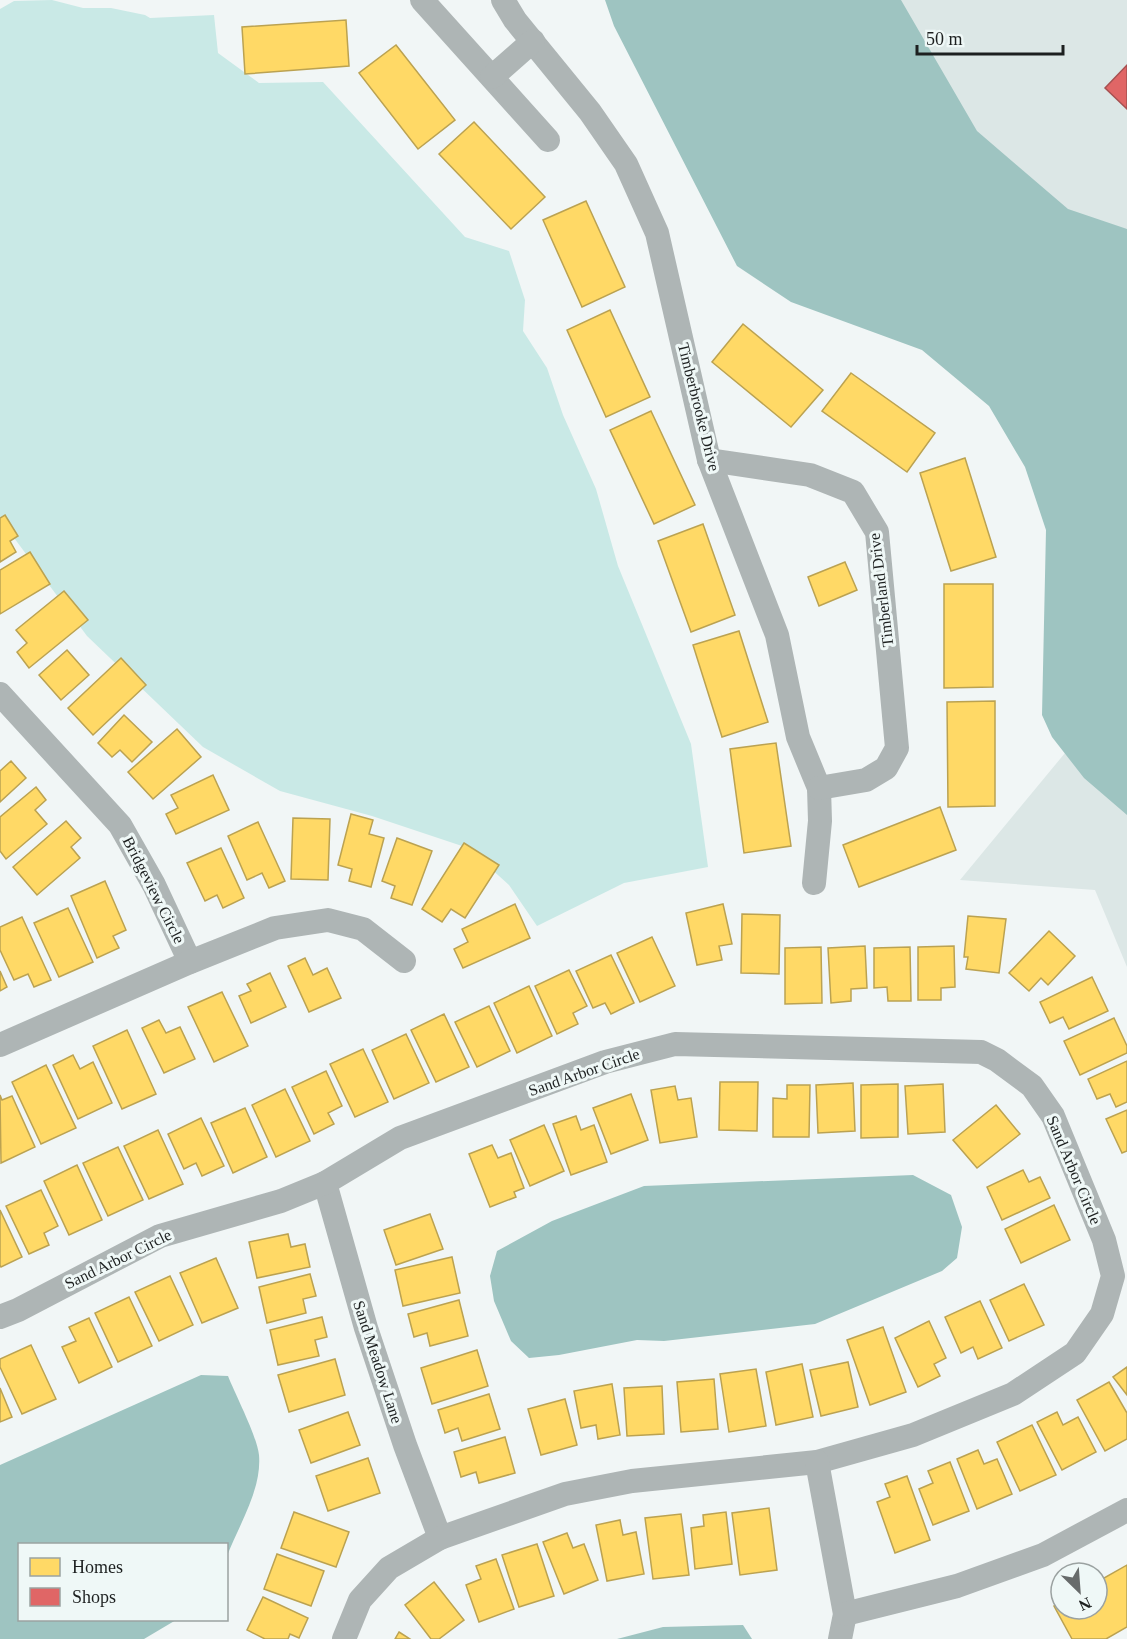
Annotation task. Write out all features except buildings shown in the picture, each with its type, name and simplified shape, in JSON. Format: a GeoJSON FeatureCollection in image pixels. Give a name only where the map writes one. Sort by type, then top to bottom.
{"type":"FeatureCollection","features":[{"type":"Feature","properties":{"kind":"street"},"geometry":{"type":"LineString","coordinates":[[422,0],[548,140]]}},
{"type":"Feature","properties":{"kind":"street","name":"Timberbrooke Drive"},"geometry":{"type":"LineString","coordinates":[[503,0],[515,20],[590,112],[626,164],[657,233],[709,460],[777,635],[798,737],[819,788],[820,821],[814,884]]}},
{"type":"Feature","properties":{"kind":"street"},"geometry":{"type":"LineString","coordinates":[[492,77],[533,41]]}},
{"type":"Feature","properties":{"kind":"street","name":"Timberland Drive"},"geometry":{"type":"LineString","coordinates":[[709,460],[810,475],[853,492],[877,532],[897,748],[886,768],[866,780],[819,788]]}},
{"type":"Feature","properties":{"kind":"street","name":"Bridgeview Circle"},"geometry":{"type":"LineString","coordinates":[[0,694],[120,825],[154,885],[190,962],[0,1044]]}},
{"type":"Feature","properties":{"kind":"street"},"geometry":{"type":"LineString","coordinates":[[190,962],[275,928],[328,920],[363,929],[404,961]]}},
{"type":"Feature","properties":{"kind":"street","name":"Sand Arbor Circle"},"geometry":{"type":"LineString","coordinates":[[0,1317],[18,1310],[160,1236],[281,1201],[325,1183],[400,1138],[604,1062],[675,1044],[981,1052],[997,1060],[1032,1086],[1053,1116],[1106,1249],[1113,1276],[1102,1314],[1075,1353],[1013,1394],[913,1436],[817,1462],[632,1481],[565,1494],[440,1538],[389,1568],[360,1600],[344,1639]]}},
{"type":"Feature","properties":{"kind":"street","name":"Sand Meadow Lane"},"geometry":{"type":"LineString","coordinates":[[325,1183],[366,1328],[405,1445],[440,1538]]}},
{"type":"Feature","properties":{"kind":"street"},"geometry":{"type":"LineString","coordinates":[[817,1462],[845,1614],[840,1639]]}},
{"type":"Feature","properties":{"kind":"street"},"geometry":{"type":"LineString","coordinates":[[845,1614],[957,1586],[1043,1556],[1127,1510]]}},
{"type":"Feature","properties":{"kind":"shaded area"},"geometry":{"type":"Polygon","coordinates":[[[52,0],[83,8],[111,8],[150,18],[214,15],[218,53],[259,83],[323,82],[465,237],[509,251],[525,300],[523,331],[547,368],[563,415],[596,489],[618,566],[691,744],[708,867],[624,883],[537,926],[509,885],[468,848],[372,816],[280,791],[203,747],[87,636],[0,519],[0,9],[14,1],[52,0]]]}},
{"type":"Feature","properties":{"kind":"shaded area"},"geometry":{"type":"Polygon","coordinates":[[[605,0],[901,0],[977,131],[1068,209],[1127,229],[1127,815],[1084,778],[1052,737],[1042,715],[1046,530],[1025,467],[989,406],[922,350],[791,302],[737,266],[614,26],[605,0]]]}},
{"type":"Feature","properties":{"kind":"shaded area"},"geometry":{"type":"Polygon","coordinates":[[[803,0],[1127,0],[1127,519],[803,0]]]}},
{"type":"Feature","properties":{"kind":"shaded area"},"geometry":{"type":"Polygon","coordinates":[[[1127,678],[1127,967],[1095,890],[960,880],[1127,678]]]}},
{"type":"Feature","properties":{"kind":"shaded area"},"geometry":{"type":"Polygon","coordinates":[[[913,1175],[951,1195],[962,1227],[957,1258],[942,1271],[815,1324],[664,1341],[637,1340],[559,1355],[529,1358],[511,1341],[494,1301],[490,1276],[497,1251],[552,1221],[644,1186],[913,1175]]]}},
{"type":"Feature","properties":{"kind":"shaded area"},"geometry":{"type":"Polygon","coordinates":[[[201,1375],[228,1376],[250,1427],[259,1455],[257,1481],[249,1507],[228,1554],[228,1543],[18,1543],[18,1621],[174,1621],[144,1639],[0,1639],[0,1465],[201,1375]]]}},
{"type":"Feature","properties":{"kind":"shaded area"},"geometry":{"type":"Polygon","coordinates":[[[743,1625],[752,1639],[617,1639],[663,1627],[743,1625]]]}}]}
